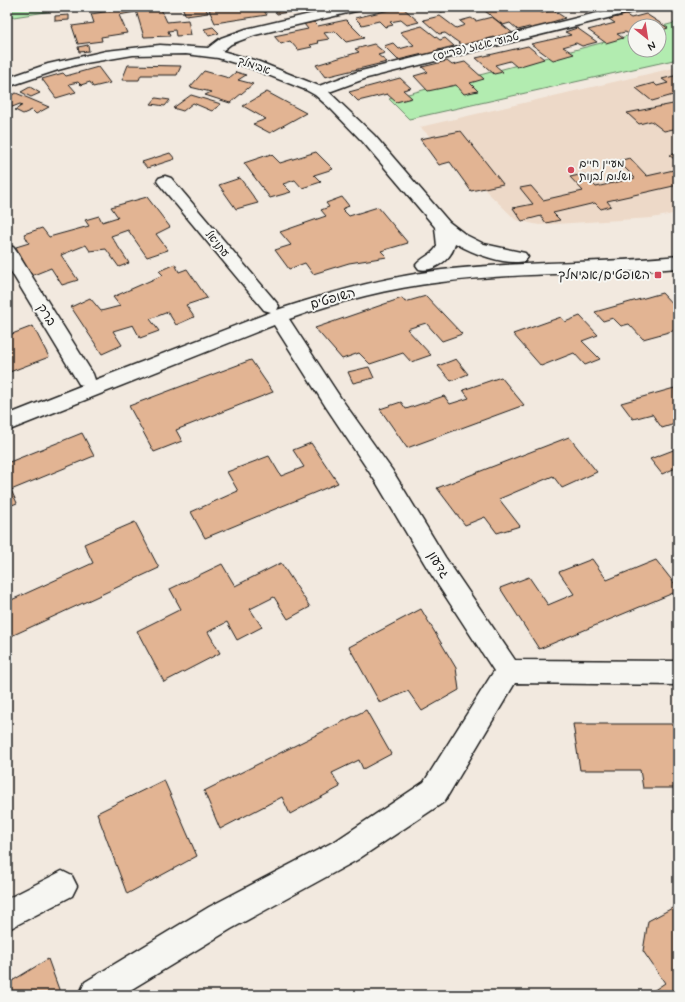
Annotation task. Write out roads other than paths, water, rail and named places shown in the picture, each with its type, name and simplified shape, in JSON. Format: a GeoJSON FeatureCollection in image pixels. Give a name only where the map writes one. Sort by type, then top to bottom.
{"type":"FeatureCollection","features":[{"type":"Feature","properties":{"kind":"street"},"geometry":{"type":"LineString","coordinates":[[210,52],[226,41],[251,32],[356,7]]}},
{"type":"Feature","properties":{"kind":"street","name":"טבועי אגוז (פרייס)"},"geometry":{"type":"LineString","coordinates":[[318,91],[362,75],[636,7]]}},
{"type":"Feature","properties":{"kind":"street","name":"אבימלך"},"geometry":{"type":"LineString","coordinates":[[7,83],[57,65],[91,58],[144,51],[178,49],[210,52],[255,65],[318,91],[351,120],[443,226],[464,243],[503,256],[519,257]]}},
{"type":"Feature","properties":{"kind":"street","name":"עתניאל"},"geometry":{"type":"LineString","coordinates":[[165,181],[274,311]]}},
{"type":"Feature","properties":{"kind":"street"},"geometry":{"type":"LineString","coordinates":[[425,265],[438,257],[445,250],[447,242],[443,226]]}},
{"type":"Feature","properties":{"kind":"street","name":"השופטים"},"geometry":{"type":"LineString","coordinates":[[7,423],[274,311],[324,288],[374,275],[425,265],[471,259],[610,255],[678,250]]}},
{"type":"Feature","properties":{"kind":"street","name":"ברק"},"geometry":{"type":"LineString","coordinates":[[7,251],[86,378]]}},
{"type":"Feature","properties":{"kind":"street","name":"השופטים"},"geometry":{"type":"LineString","coordinates":[[7,409],[86,378],[274,311],[384,285],[436,276],[526,269],[616,267],[678,262]]}},
{"type":"Feature","properties":{"kind":"street","name":"גדעון"},"geometry":{"type":"LineString","coordinates":[[274,311],[333,402],[384,476],[437,564],[508,671]]}},
{"type":"Feature","properties":{"kind":"street"},"geometry":{"type":"LineString","coordinates":[[96,993],[220,918],[348,850],[434,792],[508,671],[678,673]]}},
{"type":"Feature","properties":{"kind":"street"},"geometry":{"type":"LineString","coordinates":[[7,915],[62,886]]}},
{"type":"Feature","properties":{"kind":"place","name":"מעיין חיים ושלום לבנות"},"geometry":{"type":"Point","coordinates":[571,170]}},
{"type":"Feature","properties":{"kind":"place","name":"השופטים/אבימלך"},"geometry":{"type":"Point","coordinates":[658,275]}}]}
